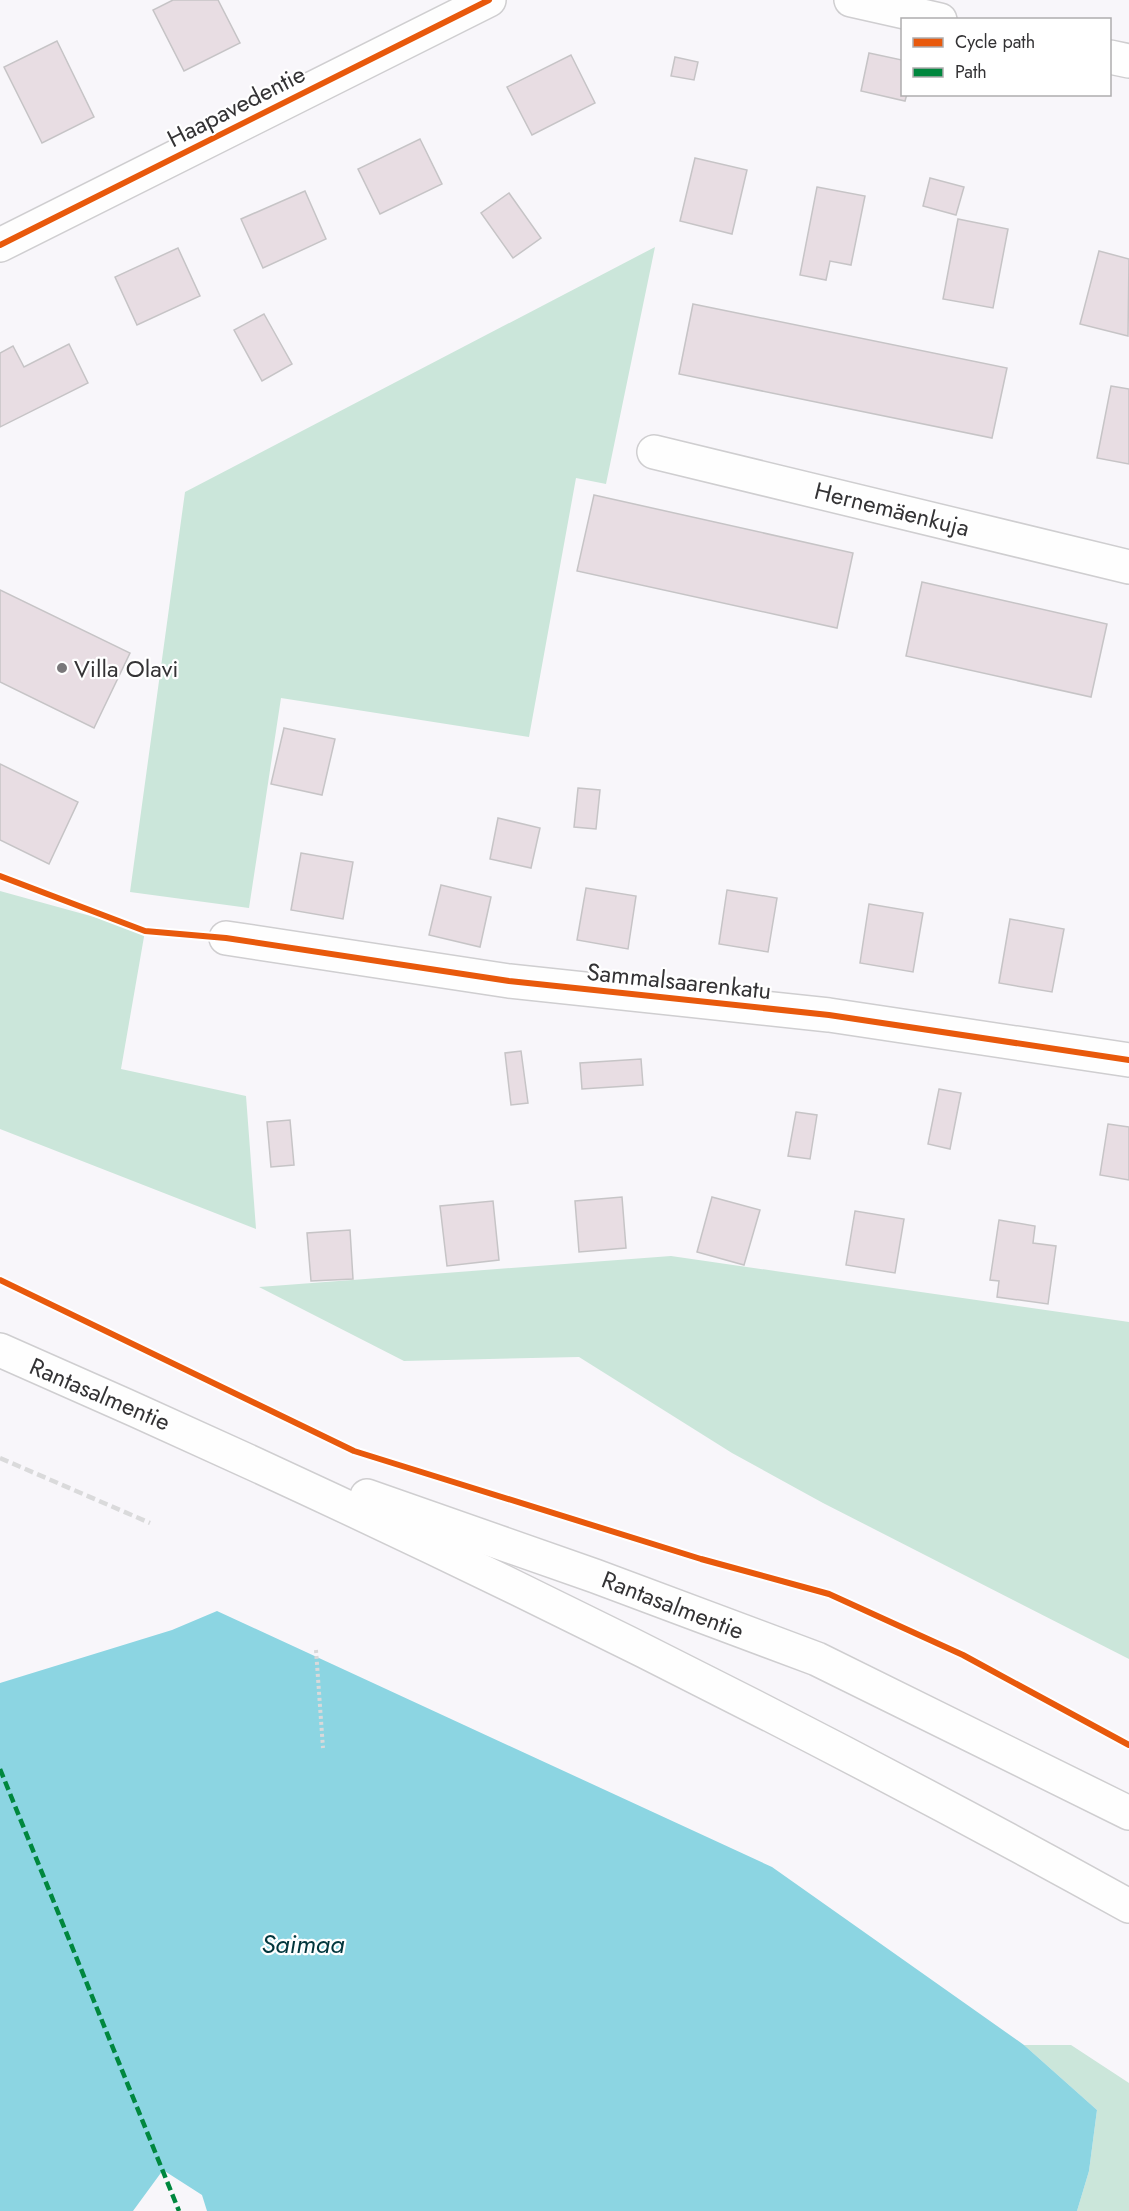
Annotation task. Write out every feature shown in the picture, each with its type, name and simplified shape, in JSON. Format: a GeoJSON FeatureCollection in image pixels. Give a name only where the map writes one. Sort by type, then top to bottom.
{"type":"FeatureCollection","features":[{"type":"Feature","properties":{"kind":"main road","name":"Haapavedentie"},"geometry":{"type":"LineString","coordinates":[[0,245],[489,0]]}},
{"type":"Feature","properties":{"kind":"main road"},"geometry":{"type":"LineString","coordinates":[[851,0],[931,18]]}},
{"type":"Feature","properties":{"kind":"main road"},"geometry":{"type":"LineString","coordinates":[[1111,57],[1129,61]]}},
{"type":"Feature","properties":{"kind":"main road","name":"Hernemäenkuja"},"geometry":{"type":"LineString","coordinates":[[654,452],[1129,567]]}},
{"type":"Feature","properties":{"kind":"main road","name":"Sammalsaarenkatu"},"geometry":{"type":"LineString","coordinates":[[225,938],[509,981],[829,1015],[1129,1060]]}},
{"type":"Feature","properties":{"kind":"main road","name":"Rantasalmentie"},"geometry":{"type":"LineString","coordinates":[[0,1350],[200,1437],[569,1611],[941,1802],[1129,1906]]}},
{"type":"Feature","properties":{"kind":"main road","name":"Rantasalmentie"},"geometry":{"type":"LineString","coordinates":[[200,1437],[584,1572],[817,1659],[1129,1813]]}},
{"type":"Feature","properties":{"kind":"main road","name":"Rantasalmentie"},"geometry":{"type":"LineString","coordinates":[[941,1802],[999,1816],[1129,1882]]}},
{"type":"Feature","properties":{"kind":"path"},"geometry":{"type":"LineString","coordinates":[[316,1650],[323,1748]]}},
{"type":"Feature","properties":{"kind":"green space"},"geometry":{"type":"Polygon","coordinates":[[[655,247],[606,484],[576,478],[529,737],[281,698],[249,908],[130,892],[185,492],[655,247]]]}},
{"type":"Feature","properties":{"kind":"green space"},"geometry":{"type":"Polygon","coordinates":[[[0,891],[145,931],[121,1069],[246,1096],[256,1229],[0,1129],[0,891]]]}},
{"type":"Feature","properties":{"kind":"green space"},"geometry":{"type":"Polygon","coordinates":[[[671,1256],[1129,1322],[1129,1659],[823,1503],[732,1453],[579,1357],[404,1361],[259,1287],[671,1256]]]}},
{"type":"Feature","properties":{"kind":"green space"},"geometry":{"type":"Polygon","coordinates":[[[1024,2045],[1071,2045],[1129,2083],[1129,2211],[1077,2211],[1089,2171],[1097,2110],[1024,2045]]]}},
{"type":"Feature","properties":{"kind":"water","name":"Saimaa"},"geometry":{"type":"Polygon","coordinates":[[[217,1611],[772,1867],[1024,2045],[1097,2110],[1089,2171],[1077,2211],[207,2211],[202,2195],[163,2170],[133,2211],[0,2211],[0,1683],[172,1630],[217,1611]]]}},
{"type":"Feature","properties":{"kind":"building"},"geometry":{"type":"Polygon","coordinates":[[[173,0],[218,0],[240,43],[184,71],[153,10],[173,0]]]}},
{"type":"Feature","properties":{"kind":"building"},"geometry":{"type":"Polygon","coordinates":[[[57,41],[94,117],[42,143],[4,67],[57,41]]]}},
{"type":"Feature","properties":{"kind":"building"},"geometry":{"type":"Polygon","coordinates":[[[869,53],[901,60],[901,96],[906,96],[905,101],[861,91],[869,53]]]}},
{"type":"Feature","properties":{"kind":"building"},"geometry":{"type":"Polygon","coordinates":[[[571,55],[595,103],[532,135],[507,87],[571,55]]]}},
{"type":"Feature","properties":{"kind":"building"},"geometry":{"type":"Polygon","coordinates":[[[675,57],[698,62],[694,80],[671,76],[675,57]]]}},
{"type":"Feature","properties":{"kind":"building"},"geometry":{"type":"Polygon","coordinates":[[[420,139],[442,184],[380,214],[358,169],[420,139]]]}},
{"type":"Feature","properties":{"kind":"building"},"geometry":{"type":"Polygon","coordinates":[[[695,158],[747,170],[732,234],[680,221],[695,158]]]}},
{"type":"Feature","properties":{"kind":"building"},"geometry":{"type":"Polygon","coordinates":[[[930,178],[964,187],[956,215],[923,206],[930,178]]]}},
{"type":"Feature","properties":{"kind":"building"},"geometry":{"type":"Polygon","coordinates":[[[817,187],[865,196],[851,265],[830,261],[826,280],[800,275],[817,187]]]}},
{"type":"Feature","properties":{"kind":"building"},"geometry":{"type":"Polygon","coordinates":[[[305,191],[326,239],[263,268],[241,219],[305,191]]]}},
{"type":"Feature","properties":{"kind":"building"},"geometry":{"type":"Polygon","coordinates":[[[509,193],[541,238],[513,258],[481,213],[509,193]]]}},
{"type":"Feature","properties":{"kind":"building"},"geometry":{"type":"Polygon","coordinates":[[[958,219],[1008,229],[993,308],[943,299],[958,219]]]}},
{"type":"Feature","properties":{"kind":"building"},"geometry":{"type":"Polygon","coordinates":[[[178,248],[200,296],[137,325],[115,277],[178,248]]]}},
{"type":"Feature","properties":{"kind":"building"},"geometry":{"type":"Polygon","coordinates":[[[1099,251],[1129,259],[1128,336],[1080,324],[1099,251]]]}},
{"type":"Feature","properties":{"kind":"building"},"geometry":{"type":"Polygon","coordinates":[[[693,304],[1007,368],[992,438],[679,374],[693,304]]]}},
{"type":"Feature","properties":{"kind":"building"},"geometry":{"type":"Polygon","coordinates":[[[264,314],[292,364],[262,381],[234,330],[264,314]]]}},
{"type":"Feature","properties":{"kind":"building"},"geometry":{"type":"Polygon","coordinates":[[[69,344],[88,383],[0,427],[0,353],[13,346],[24,367],[69,344]]]}},
{"type":"Feature","properties":{"kind":"building"},"geometry":{"type":"Polygon","coordinates":[[[1111,386],[1129,389],[1129,464],[1097,458],[1111,386]]]}},
{"type":"Feature","properties":{"kind":"building"},"geometry":{"type":"Polygon","coordinates":[[[594,495],[853,553],[837,628],[577,571],[594,495]]]}},
{"type":"Feature","properties":{"kind":"building"},"geometry":{"type":"Polygon","coordinates":[[[922,582],[1107,624],[1091,697],[906,656],[922,582]]]}},
{"type":"Feature","properties":{"kind":"building","name":"Villa Olavi"},"geometry":{"type":"Polygon","coordinates":[[[0,590],[130,653],[94,728],[0,682],[0,590]]]}},
{"type":"Feature","properties":{"kind":"building"},"geometry":{"type":"Polygon","coordinates":[[[284,728],[335,739],[322,795],[271,784],[284,728]]]}},
{"type":"Feature","properties":{"kind":"building"},"geometry":{"type":"Polygon","coordinates":[[[0,764],[78,802],[49,864],[0,840],[0,764]]]}},
{"type":"Feature","properties":{"kind":"building"},"geometry":{"type":"Polygon","coordinates":[[[578,788],[600,790],[596,829],[574,827],[578,788]]]}},
{"type":"Feature","properties":{"kind":"building"},"geometry":{"type":"Polygon","coordinates":[[[498,818],[540,828],[531,868],[490,859],[498,818]]]}},
{"type":"Feature","properties":{"kind":"building"},"geometry":{"type":"Polygon","coordinates":[[[301,853],[353,862],[343,919],[291,910],[301,853]]]}},
{"type":"Feature","properties":{"kind":"building"},"geometry":{"type":"Polygon","coordinates":[[[441,885],[491,897],[480,947],[429,935],[441,885]]]}},
{"type":"Feature","properties":{"kind":"building"},"geometry":{"type":"Polygon","coordinates":[[[586,888],[636,896],[628,949],[577,940],[586,888]]]}},
{"type":"Feature","properties":{"kind":"building"},"geometry":{"type":"Polygon","coordinates":[[[727,890],[777,898],[768,952],[719,944],[727,890]]]}},
{"type":"Feature","properties":{"kind":"building"},"geometry":{"type":"Polygon","coordinates":[[[869,904],[923,913],[913,972],[860,963],[869,904]]]}},
{"type":"Feature","properties":{"kind":"building"},"geometry":{"type":"Polygon","coordinates":[[[1010,919],[1064,929],[1052,992],[999,983],[1010,919]]]}},
{"type":"Feature","properties":{"kind":"building"},"geometry":{"type":"Polygon","coordinates":[[[521,1051],[528,1103],[511,1105],[505,1053],[521,1051]]]}},
{"type":"Feature","properties":{"kind":"building"},"geometry":{"type":"Polygon","coordinates":[[[641,1059],[643,1085],[582,1089],[580,1063],[641,1059]]]}},
{"type":"Feature","properties":{"kind":"building"},"geometry":{"type":"Polygon","coordinates":[[[939,1089],[961,1093],[950,1149],[928,1144],[939,1089]]]}},
{"type":"Feature","properties":{"kind":"building"},"geometry":{"type":"Polygon","coordinates":[[[796,1112],[817,1115],[810,1159],[788,1156],[796,1112]]]}},
{"type":"Feature","properties":{"kind":"building"},"geometry":{"type":"Polygon","coordinates":[[[290,1120],[294,1165],[271,1167],[267,1122],[290,1120]]]}},
{"type":"Feature","properties":{"kind":"building"},"geometry":{"type":"Polygon","coordinates":[[[1108,1124],[1129,1127],[1129,1180],[1100,1175],[1108,1124]]]}},
{"type":"Feature","properties":{"kind":"building"},"geometry":{"type":"Polygon","coordinates":[[[622,1197],[626,1248],[579,1252],[575,1201],[622,1197]]]}},
{"type":"Feature","properties":{"kind":"building"},"geometry":{"type":"Polygon","coordinates":[[[712,1197],[760,1210],[744,1265],[697,1252],[712,1197]]]}},
{"type":"Feature","properties":{"kind":"building"},"geometry":{"type":"Polygon","coordinates":[[[493,1201],[499,1260],[447,1266],[440,1206],[493,1201]]]}},
{"type":"Feature","properties":{"kind":"building"},"geometry":{"type":"Polygon","coordinates":[[[855,1211],[904,1219],[895,1273],[846,1265],[855,1211]]]}},
{"type":"Feature","properties":{"kind":"building"},"geometry":{"type":"Polygon","coordinates":[[[999,1220],[1035,1226],[1033,1243],[1056,1246],[1048,1304],[997,1297],[999,1281],[990,1280],[999,1220]]]}},
{"type":"Feature","properties":{"kind":"building"},"geometry":{"type":"Polygon","coordinates":[[[350,1230],[353,1279],[311,1281],[307,1233],[350,1230]]]}},
{"type":"Feature","properties":{"kind":"railway"},"geometry":{"type":"LineString","coordinates":[[0,1458],[150,1523]]}},
{"type":"Feature","properties":{"kind":"marked path"},"geometry":{"type":"LineString","coordinates":[[0,1769],[179,2211]]}},
{"type":"Feature","properties":{"kind":"cycle path"},"geometry":{"type":"LineString","coordinates":[[0,245],[489,0]]}},
{"type":"Feature","properties":{"kind":"cycle path"},"geometry":{"type":"LineString","coordinates":[[0,876],[145,931],[226,938],[509,981],[829,1015],[1129,1060]]}},
{"type":"Feature","properties":{"kind":"cycle path"},"geometry":{"type":"LineString","coordinates":[[0,1280],[354,1451],[701,1559],[829,1594],[963,1655],[1129,1745]]}},
{"type":"Feature","properties":{"kind":"place","name":"Villa Olavi"},"geometry":{"type":"Point","coordinates":[62,668]}}]}
